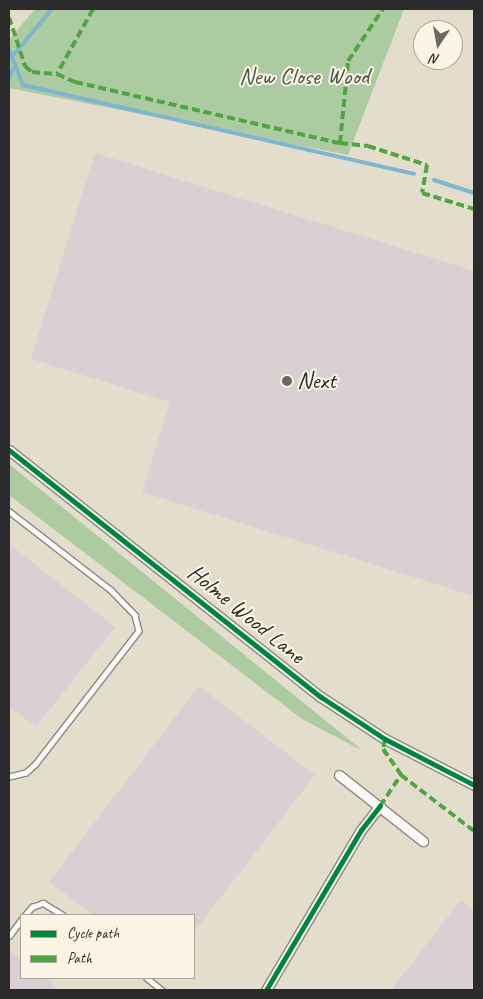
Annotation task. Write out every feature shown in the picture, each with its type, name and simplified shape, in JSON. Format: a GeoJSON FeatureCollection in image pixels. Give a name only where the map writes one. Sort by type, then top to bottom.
{"type":"FeatureCollection","features":[{"type":"Feature","properties":{"kind":"street","name":"Holme Wood Lane"},"geometry":{"type":"LineString","coordinates":[[9,450],[321,697],[385,740],[474,785]]}},
{"type":"Feature","properties":{"kind":"street"},"geometry":{"type":"LineString","coordinates":[[339,775],[423,840]]}},
{"type":"Feature","properties":{"kind":"street"},"geometry":{"type":"LineString","coordinates":[[266,990],[361,830],[380,806]]}},
{"type":"Feature","properties":{"kind":"lane"},"geometry":{"type":"LineString","coordinates":[[9,511],[111,590],[135,615],[138,631],[36,764],[26,773],[9,777]]}},
{"type":"Feature","properties":{"kind":"lane"},"geometry":{"type":"LineString","coordinates":[[26,914],[32,907],[43,903],[61,914]]}},
{"type":"Feature","properties":{"kind":"lane"},"geometry":{"type":"LineString","coordinates":[[9,936],[20,921]]}},
{"type":"Feature","properties":{"kind":"lane"},"geometry":{"type":"LineString","coordinates":[[148,979],[162,990]]}},
{"type":"Feature","properties":{"kind":"green space","name":"New Close Wood"},"geometry":{"type":"Polygon","coordinates":[[[35,9],[404,9],[348,155],[9,88],[9,40],[35,9]]]}},
{"type":"Feature","properties":{"kind":"green space"},"geometry":{"type":"Polygon","coordinates":[[[9,464],[363,751],[302,719],[9,495],[9,464]]]}},
{"type":"Feature","properties":{"kind":"building","name":"Next"},"geometry":{"type":"Polygon","coordinates":[[[95,153],[474,271],[474,596],[142,492],[170,402],[31,359],[95,153]]]}},
{"type":"Feature","properties":{"kind":"building"},"geometry":{"type":"Polygon","coordinates":[[[9,544],[115,627],[36,727],[9,706],[9,544]]]}},
{"type":"Feature","properties":{"kind":"building"},"geometry":{"type":"Polygon","coordinates":[[[199,686],[315,775],[195,931],[195,914],[92,914],[49,882],[199,686]]]}},
{"type":"Feature","properties":{"kind":"building"},"geometry":{"type":"Polygon","coordinates":[[[461,900],[474,910],[474,990],[391,990],[461,900]]]}},
{"type":"Feature","properties":{"kind":"building"},"geometry":{"type":"Polygon","coordinates":[[[9,949],[20,958],[20,979],[45,979],[59,990],[9,990],[9,949]]]}},
{"type":"Feature","properties":{"kind":"waterway"},"geometry":{"type":"LineString","coordinates":[[12,57],[52,9]]}},
{"type":"Feature","properties":{"kind":"waterway"},"geometry":{"type":"LineString","coordinates":[[9,49],[23,85],[414,174]]}},
{"type":"Feature","properties":{"kind":"waterway"},"geometry":{"type":"LineString","coordinates":[[9,78],[15,65]]}},
{"type":"Feature","properties":{"kind":"waterway"},"geometry":{"type":"LineString","coordinates":[[434,180],[474,193]]}},
{"type":"Feature","properties":{"kind":"marked path"},"geometry":{"type":"LineString","coordinates":[[93,9],[57,74],[75,82],[340,143],[368,146],[427,165],[422,193],[474,209]]}},
{"type":"Feature","properties":{"kind":"marked path"},"geometry":{"type":"LineString","coordinates":[[340,143],[348,61],[383,9]]}},
{"type":"Feature","properties":{"kind":"marked path"},"geometry":{"type":"LineString","coordinates":[[9,17],[25,66],[32,72],[57,74]]}},
{"type":"Feature","properties":{"kind":"marked path"},"geometry":{"type":"LineString","coordinates":[[385,739],[383,749],[401,775],[474,831]]}},
{"type":"Feature","properties":{"kind":"marked path"},"geometry":{"type":"LineString","coordinates":[[380,806],[401,775]]}},
{"type":"Feature","properties":{"kind":"cycle path"},"geometry":{"type":"LineString","coordinates":[[9,450],[321,697],[385,739],[474,785]]}},
{"type":"Feature","properties":{"kind":"cycle path"},"geometry":{"type":"LineString","coordinates":[[266,990],[361,830],[380,806]]}},
{"type":"Feature","properties":{"kind":"place","name":"Next"},"geometry":{"type":"Point","coordinates":[287,381]}}]}
